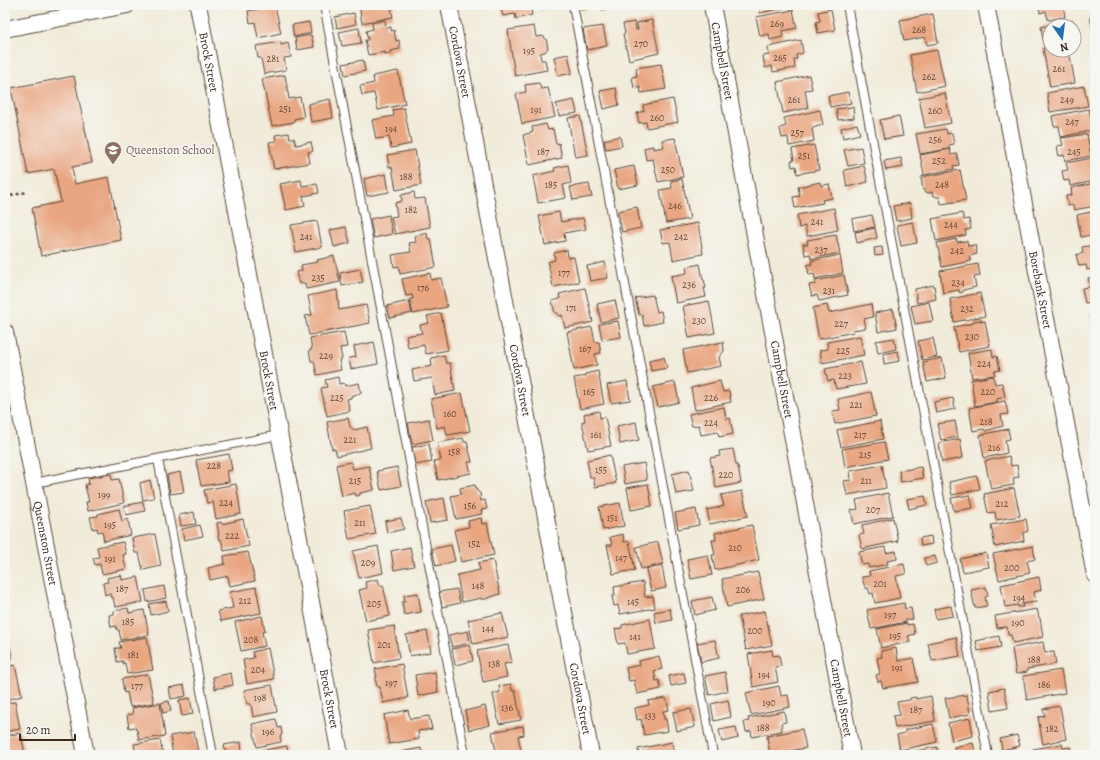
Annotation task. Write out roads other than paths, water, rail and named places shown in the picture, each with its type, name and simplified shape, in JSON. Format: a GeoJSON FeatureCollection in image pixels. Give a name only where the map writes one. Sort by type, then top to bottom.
{"type":"FeatureCollection","features":[{"type":"Feature","properties":{"kind":"street"},"geometry":{"type":"LineString","coordinates":[[5,29],[71,10],[127,5]]}},
{"type":"Feature","properties":{"kind":"street","name":"Brock Street"},"geometry":{"type":"LineString","coordinates":[[198,5],[340,755]]}},
{"type":"Feature","properties":{"kind":"street","name":"Cordova Street"},"geometry":{"type":"LineString","coordinates":[[449,5],[591,755]]}},
{"type":"Feature","properties":{"kind":"street","name":"Campbell Street"},"geometry":{"type":"LineString","coordinates":[[712,5],[852,755]]}},
{"type":"Feature","properties":{"kind":"street","name":"Borebank Street"},"geometry":{"type":"LineString","coordinates":[[986,5],[1095,575]]}},
{"type":"Feature","properties":{"kind":"street","name":"Queenston Street"},"geometry":{"type":"LineString","coordinates":[[5,332],[86,755]]}},
{"type":"Feature","properties":{"kind":"lane"},"geometry":{"type":"LineString","coordinates":[[324,5],[465,755]]}},
{"type":"Feature","properties":{"kind":"lane"},"geometry":{"type":"LineString","coordinates":[[573,5],[713,755]]}},
{"type":"Feature","properties":{"kind":"lane"},"geometry":{"type":"LineString","coordinates":[[847,5],[988,755]]}},
{"type":"Feature","properties":{"kind":"lane"},"geometry":{"type":"LineString","coordinates":[[34,483],[279,435]]}},
{"type":"Feature","properties":{"kind":"lane"},"geometry":{"type":"LineString","coordinates":[[158,459],[213,755]]}},
{"type":"Feature","properties":{"kind":"place","name":"Queenston School"},"geometry":{"type":"Point","coordinates":[113,165]}}]}
